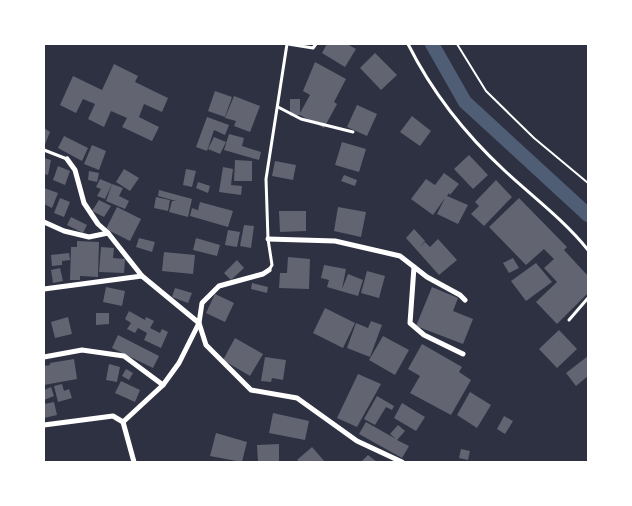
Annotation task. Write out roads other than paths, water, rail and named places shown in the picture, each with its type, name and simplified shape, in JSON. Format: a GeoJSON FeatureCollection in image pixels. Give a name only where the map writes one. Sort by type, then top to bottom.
{"type":"FeatureCollection","features":[{"type":"Feature","properties":{"kind":"street"},"geometry":{"type":"LineString","coordinates":[[67,159],[75,170],[84,203],[98,224],[108,232],[142,276],[199,322],[206,345],[251,390],[297,398],[357,441],[402,462]]}},
{"type":"Feature","properties":{"kind":"street"},"geometry":{"type":"LineString","coordinates":[[44,222],[64,231],[89,237],[108,232]]}},
{"type":"Feature","properties":{"kind":"street"},"geometry":{"type":"LineString","coordinates":[[268,239],[334,241],[400,256],[465,300]]}},
{"type":"Feature","properties":{"kind":"street"},"geometry":{"type":"LineString","coordinates":[[414,267],[410,323],[424,334],[464,354]]}},
{"type":"Feature","properties":{"kind":"street"},"geometry":{"type":"LineString","coordinates":[[123,422],[163,385],[179,363],[199,322],[202,303],[219,286],[269,270]]}},
{"type":"Feature","properties":{"kind":"street"},"geometry":{"type":"LineString","coordinates":[[44,289],[142,276]]}},
{"type":"Feature","properties":{"kind":"street"},"geometry":{"type":"LineString","coordinates":[[44,357],[82,350],[124,356],[163,385]]}},
{"type":"Feature","properties":{"kind":"street"},"geometry":{"type":"LineString","coordinates":[[44,425],[113,416],[123,422],[134,462]]}},
{"type":"Feature","properties":{"kind":"lane"},"geometry":{"type":"LineString","coordinates":[[269,270],[272,265],[268,239],[266,179],[287,44],[313,48],[316,44]]}},
{"type":"Feature","properties":{"kind":"lane"},"geometry":{"type":"LineString","coordinates":[[408,44],[423,74],[477,142],[588,250]]}},
{"type":"Feature","properties":{"kind":"lane"},"geometry":{"type":"LineString","coordinates":[[278,107],[301,119],[353,132]]}},
{"type":"Feature","properties":{"kind":"lane"},"geometry":{"type":"LineString","coordinates":[[44,150],[67,159]]}},
{"type":"Feature","properties":{"kind":"lane"},"geometry":{"type":"LineString","coordinates":[[569,320],[588,298]]}},
{"type":"Feature","properties":{"kind":"waterway"},"geometry":{"type":"LineString","coordinates":[[432,44],[465,102],[588,215]]}}]}
